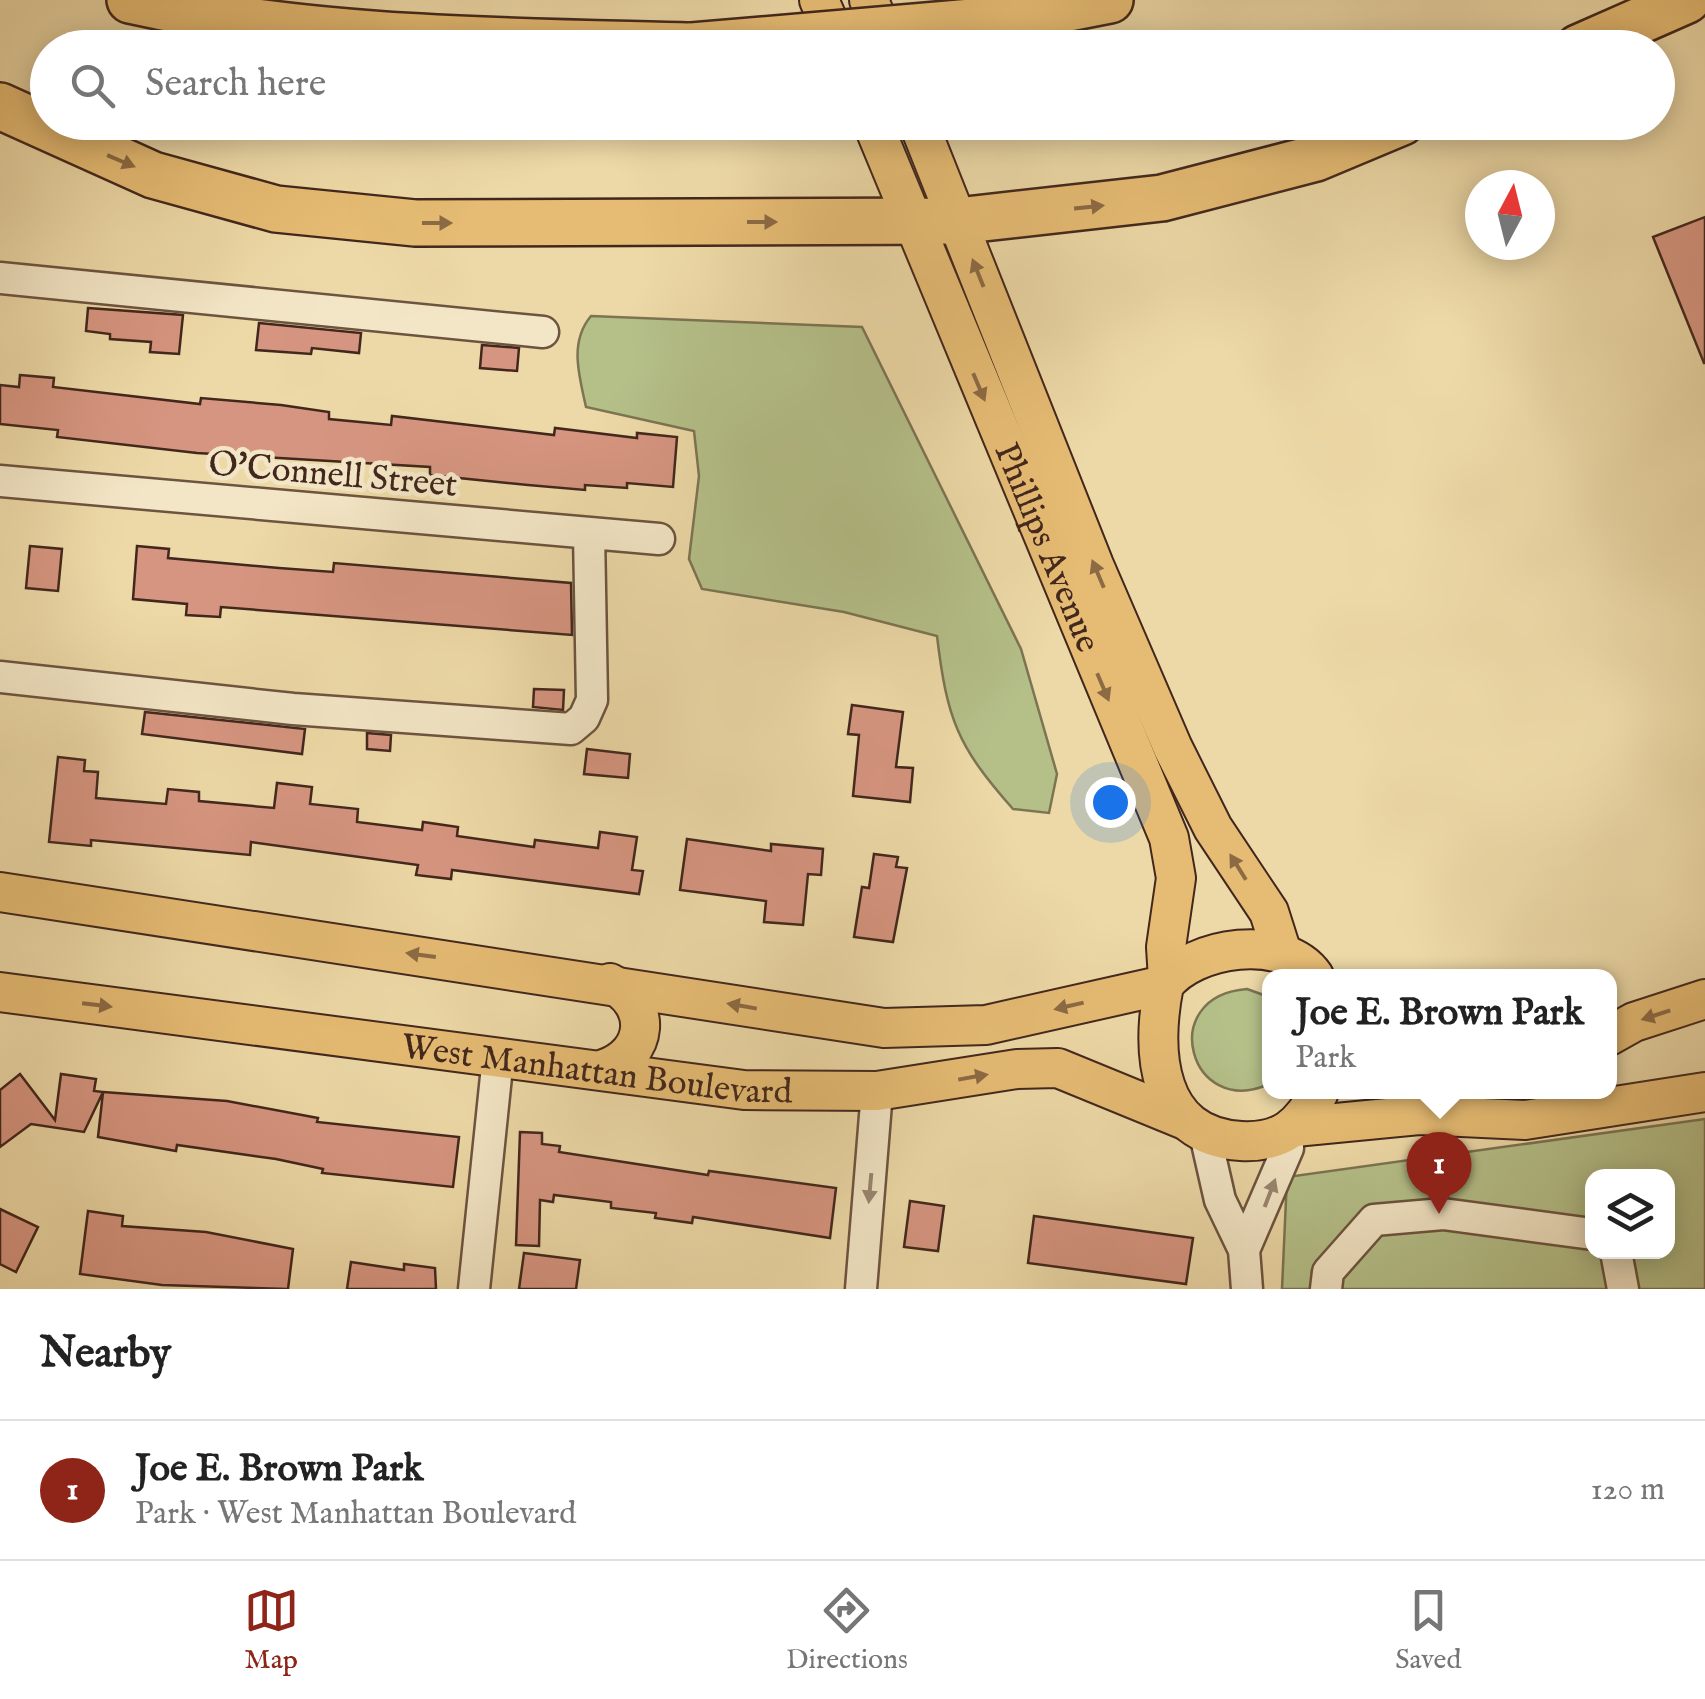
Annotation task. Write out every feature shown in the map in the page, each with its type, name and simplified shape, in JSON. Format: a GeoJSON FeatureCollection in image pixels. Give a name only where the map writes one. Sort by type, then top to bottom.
{"type":"FeatureCollection","features":[{"type":"Feature","properties":{"kind":"highway"},"geometry":{"type":"LineString","coordinates":[[130,0],[356,30]]}},
{"type":"Feature","properties":{"kind":"highway"},"geometry":{"type":"LineString","coordinates":[[878,30],[1018,18],[1110,0]]}},
{"type":"Feature","properties":{"kind":"highway"},"geometry":{"type":"LineString","coordinates":[[1619,30],[1687,0]]}},
{"type":"Feature","properties":{"kind":"highway"},"geometry":{"type":"LineString","coordinates":[[0,106],[30,119]]}},
{"type":"Feature","properties":{"kind":"highway"},"geometry":{"type":"LineString","coordinates":[[76,140],[154,175],[276,209],[415,223],[957,221],[1162,198],[1316,158],[1359,140]]}},
{"type":"Feature","properties":{"kind":"main road"},"geometry":{"type":"LineString","coordinates":[[819,0],[832,30]]}},
{"type":"Feature","properties":{"kind":"main road"},"geometry":{"type":"LineString","coordinates":[[869,0],[881,30]]}},
{"type":"Feature","properties":{"kind":"main road","name":"Phillips Avenue"},"geometry":{"type":"LineString","coordinates":[[879,140],[1169,838],[1176,878],[1156,1040],[1160,1066],[1195,1127]]}},
{"type":"Feature","properties":{"kind":"main road"},"geometry":{"type":"LineString","coordinates":[[925,140],[1094,565],[1174,748],[1213,828],[1308,969]]}},
{"type":"Feature","properties":{"kind":"main road","name":"West Manhattan Boulevard"},"geometry":{"type":"LineString","coordinates":[[0,892],[610,982],[884,1028],[986,1025],[1166,982],[1215,954],[1247,950],[1308,969]]}},
{"type":"Feature","properties":{"kind":"main road"},"geometry":{"type":"LineString","coordinates":[[604,1069],[630,1055],[642,1028],[634,1000],[610,982]]}},
{"type":"Feature","properties":{"kind":"main road","name":"West Manhattan Boulevard"},"geometry":{"type":"LineString","coordinates":[[0,992],[744,1090],[877,1091],[1017,1070],[1058,1068],[1195,1127],[1249,1141],[1292,1130]]}},
{"type":"Feature","properties":{"kind":"main road"},"geometry":{"type":"LineString","coordinates":[[1617,1032],[1634,1022],[1705,999]]}},
{"type":"Feature","properties":{"kind":"main road"},"geometry":{"type":"LineString","coordinates":[[1292,1130],[1418,1115],[1525,1120],[1705,1092]]}},
{"type":"Feature","properties":{"kind":"main road"},"geometry":{"type":"LineString","coordinates":[[1292,1130],[1315,1099]]}},
{"type":"Feature","properties":{"kind":"street"},"geometry":{"type":"LineString","coordinates":[[0,278],[543,332]]}},
{"type":"Feature","properties":{"kind":"street","name":"O'Connell Street"},"geometry":{"type":"LineString","coordinates":[[0,481],[660,539]]}},
{"type":"Feature","properties":{"kind":"street"},"geometry":{"type":"LineString","coordinates":[[0,677],[293,709],[571,729],[584,718],[592,700],[589,533]]}},
{"type":"Feature","properties":{"kind":"street"},"geometry":{"type":"LineString","coordinates":[[474,1289],[498,1057]]}},
{"type":"Feature","properties":{"kind":"street"},"geometry":{"type":"LineString","coordinates":[[861,1289],[877,1091]]}},
{"type":"Feature","properties":{"kind":"street"},"geometry":{"type":"LineString","coordinates":[[1195,1127],[1220,1200],[1244,1250],[1247,1289]]}},
{"type":"Feature","properties":{"kind":"street"},"geometry":{"type":"LineString","coordinates":[[1244,1250],[1292,1130]]}},
{"type":"Feature","properties":{"kind":"street"},"geometry":{"type":"LineString","coordinates":[[1326,1289],[1328,1272],[1374,1220],[1442,1214],[1585,1233]]}},
{"type":"Feature","properties":{"kind":"street"},"geometry":{"type":"LineString","coordinates":[[1617,1259],[1623,1289]]}},
{"type":"Feature","properties":{"kind":"green space"},"geometry":{"type":"Polygon","coordinates":[[[591,316],[862,327],[1021,649],[1057,774],[1049,813],[1013,809],[979,767],[951,711],[937,636],[844,612],[702,589],[689,559],[699,476],[694,431],[586,407],[578,348],[591,316]]]}},
{"type":"Feature","properties":{"kind":"green space"},"geometry":{"type":"Polygon","coordinates":[[[1247,989],[1262,994],[1262,1086],[1242,1091],[1219,1085],[1203,1072],[1194,1053],[1193,1032],[1201,1012],[1218,997],[1247,989]]]}},
{"type":"Feature","properties":{"kind":"green space"},"geometry":{"type":"Polygon","coordinates":[[[1705,1119],[1705,1289],[1282,1289],[1287,1177],[1705,1119]]]}},
{"type":"Feature","properties":{"kind":"building"},"geometry":{"type":"Polygon","coordinates":[[[1705,217],[1705,363],[1704,363],[1653,237],[1705,217]]]}},
{"type":"Feature","properties":{"kind":"building"},"geometry":{"type":"Polygon","coordinates":[[[88,308],[183,315],[179,354],[150,352],[151,342],[110,339],[110,334],[86,331],[88,308]]]}},
{"type":"Feature","properties":{"kind":"building"},"geometry":{"type":"Polygon","coordinates":[[[259,323],[361,333],[359,353],[312,348],[311,354],[256,350],[259,323]]]}},
{"type":"Feature","properties":{"kind":"building"},"geometry":{"type":"Polygon","coordinates":[[[482,345],[519,348],[517,371],[480,368],[482,345]]]}},
{"type":"Feature","properties":{"kind":"building"},"geometry":{"type":"Polygon","coordinates":[[[20,375],[54,378],[53,387],[200,404],[201,398],[281,405],[329,412],[329,419],[391,425],[392,416],[554,435],[555,428],[637,438],[637,433],[677,437],[673,487],[627,483],[627,488],[585,485],[585,490],[430,475],[430,467],[197,453],[57,437],[58,430],[0,424],[0,385],[19,387],[20,375]]]}},
{"type":"Feature","properties":{"kind":"building"},"geometry":{"type":"Polygon","coordinates":[[[30,546],[62,549],[58,591],[26,588],[30,546]]]}},
{"type":"Feature","properties":{"kind":"building"},"geometry":{"type":"Polygon","coordinates":[[[137,546],[169,549],[168,558],[279,568],[333,572],[334,563],[571,583],[572,635],[221,607],[220,617],[186,615],[187,604],[133,599],[137,546]]]}},
{"type":"Feature","properties":{"kind":"building"},"geometry":{"type":"Polygon","coordinates":[[[534,689],[564,690],[563,710],[533,707],[534,689]]]}},
{"type":"Feature","properties":{"kind":"building"},"geometry":{"type":"Polygon","coordinates":[[[852,705],[903,712],[896,767],[913,768],[910,802],[853,796],[859,735],[848,734],[852,705]]]}},
{"type":"Feature","properties":{"kind":"building"},"geometry":{"type":"Polygon","coordinates":[[[145,712],[305,729],[302,754],[142,734],[145,712]]]}},
{"type":"Feature","properties":{"kind":"building"},"geometry":{"type":"Polygon","coordinates":[[[367,733],[391,735],[390,751],[367,749],[367,733]]]}},
{"type":"Feature","properties":{"kind":"building"},"geometry":{"type":"Polygon","coordinates":[[[587,749],[630,754],[628,778],[584,774],[587,749]]]}},
{"type":"Feature","properties":{"kind":"building"},"geometry":{"type":"Polygon","coordinates":[[[58,757],[85,760],[84,771],[98,772],[96,798],[166,804],[168,789],[199,792],[199,801],[274,808],[277,783],[312,787],[310,804],[358,809],[357,822],[422,830],[423,822],[458,827],[457,836],[534,847],[535,840],[598,848],[600,832],[637,837],[632,870],[643,871],[639,894],[452,870],[451,879],[416,875],[418,865],[251,842],[250,855],[91,840],[91,846],[49,842],[58,757]]]}},
{"type":"Feature","properties":{"kind":"building"},"geometry":{"type":"Polygon","coordinates":[[[687,839],[771,851],[771,844],[823,849],[821,875],[808,874],[803,925],[764,922],[766,901],[680,890],[687,839]]]}},
{"type":"Feature","properties":{"kind":"building"},"geometry":{"type":"Polygon","coordinates":[[[874,854],[898,857],[896,867],[907,868],[893,942],[854,937],[862,887],[869,888],[874,854]]]}},
{"type":"Feature","properties":{"kind":"building"},"geometry":{"type":"Polygon","coordinates":[[[20,1074],[55,1120],[61,1074],[96,1079],[94,1091],[103,1092],[84,1132],[31,1124],[0,1147],[0,1090],[20,1074]]]}},
{"type":"Feature","properties":{"kind":"building"},"geometry":{"type":"Polygon","coordinates":[[[103,1092],[227,1101],[318,1118],[317,1122],[459,1137],[453,1187],[322,1173],[323,1169],[276,1159],[177,1145],[176,1151],[98,1137],[103,1092]]]}},
{"type":"Feature","properties":{"kind":"building"},"geometry":{"type":"Polygon","coordinates":[[[520,1132],[542,1133],[542,1144],[560,1146],[559,1152],[708,1175],[709,1171],[836,1188],[830,1238],[693,1217],[692,1223],[655,1218],[656,1213],[611,1208],[611,1202],[554,1195],[553,1202],[540,1200],[539,1246],[516,1245],[520,1132]]]}},
{"type":"Feature","properties":{"kind":"building"},"geometry":{"type":"Polygon","coordinates":[[[910,1201],[944,1206],[938,1251],[904,1247],[910,1201]]]}},
{"type":"Feature","properties":{"kind":"building"},"geometry":{"type":"Polygon","coordinates":[[[0,1209],[38,1227],[16,1272],[0,1264],[0,1209]]]}},
{"type":"Feature","properties":{"kind":"building"},"geometry":{"type":"Polygon","coordinates":[[[88,1211],[123,1216],[122,1226],[206,1232],[293,1249],[288,1289],[162,1285],[80,1274],[88,1211]]]}},
{"type":"Feature","properties":{"kind":"building"},"geometry":{"type":"Polygon","coordinates":[[[1034,1216],[1193,1238],[1186,1284],[1028,1263],[1034,1216]]]}},
{"type":"Feature","properties":{"kind":"building"},"geometry":{"type":"Polygon","coordinates":[[[524,1253],[580,1260],[576,1289],[519,1289],[524,1253]]]}},
{"type":"Feature","properties":{"kind":"building"},"geometry":{"type":"Polygon","coordinates":[[[351,1262],[404,1270],[404,1264],[435,1268],[436,1289],[347,1289],[351,1262]]]}},
{"type":"Feature","properties":{"kind":"place","name":"Joe E. Brown Park"},"geometry":{"type":"Point","coordinates":[1439,1214]}}]}
